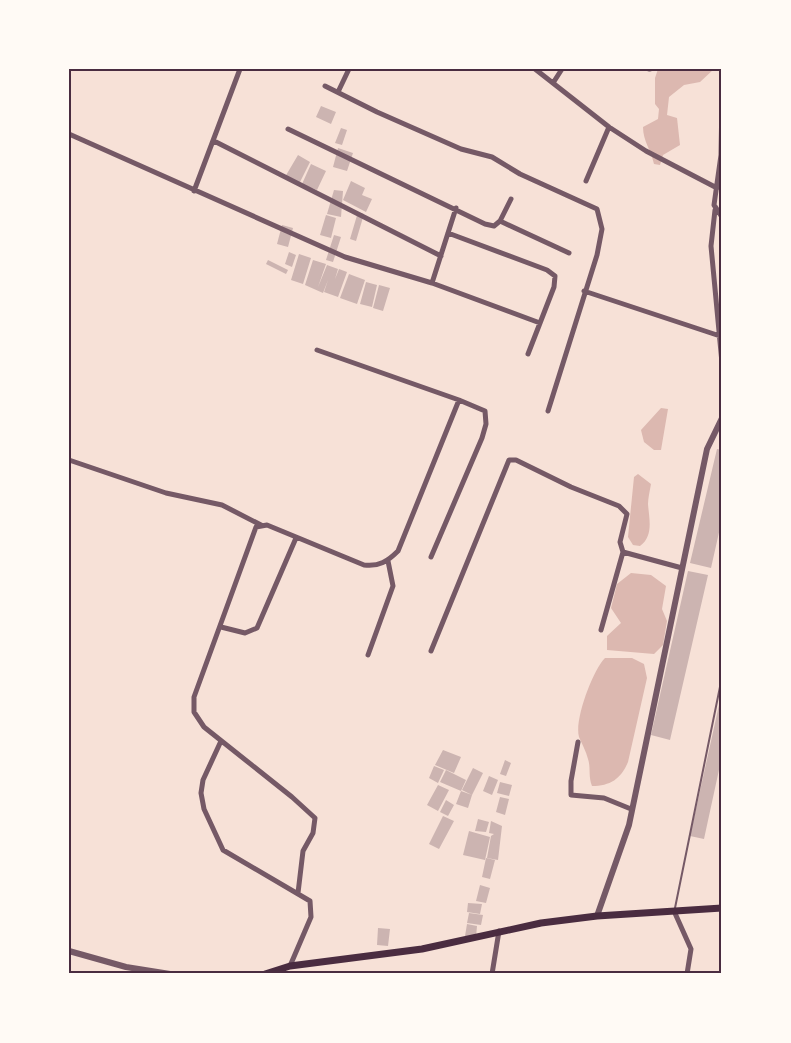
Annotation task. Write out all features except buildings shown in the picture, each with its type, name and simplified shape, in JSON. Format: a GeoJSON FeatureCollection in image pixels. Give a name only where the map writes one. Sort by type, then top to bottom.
{"type":"FeatureCollection","features":[{"type":"Feature","properties":{"kind":"main road"},"geometry":{"type":"LineString","coordinates":[[265,974],[290,966],[432,948],[499,932],[597,916],[722,908]]}},
{"type":"Feature","properties":{"kind":"street"},"geometry":{"type":"LineString","coordinates":[[194,191],[240,69]]}},
{"type":"Feature","properties":{"kind":"street"},"geometry":{"type":"LineString","coordinates":[[338,92],[349,69]]}},
{"type":"Feature","properties":{"kind":"street"},"geometry":{"type":"LineString","coordinates":[[535,69],[609,127],[646,152],[717,188]]}},
{"type":"Feature","properties":{"kind":"street"},"geometry":{"type":"LineString","coordinates":[[553,83],[562,69]]}},
{"type":"Feature","properties":{"kind":"street"},"geometry":{"type":"LineString","coordinates":[[325,86],[461,149],[492,157],[520,174],[597,209],[602,229],[548,411]]}},
{"type":"Feature","properties":{"kind":"street"},"geometry":{"type":"LineString","coordinates":[[722,99],[722,155],[711,246],[722,363]]}},
{"type":"Feature","properties":{"kind":"street"},"geometry":{"type":"LineString","coordinates":[[586,181],[609,127]]}},
{"type":"Feature","properties":{"kind":"street"},"geometry":{"type":"LineString","coordinates":[[288,129],[456,208],[485,224],[494,226],[500,221],[511,199]]}},
{"type":"Feature","properties":{"kind":"street"},"geometry":{"type":"LineString","coordinates":[[69,134],[345,257],[432,284],[540,323]]}},
{"type":"Feature","properties":{"kind":"street"},"geometry":{"type":"LineString","coordinates":[[214,141],[441,256]]}},
{"type":"Feature","properties":{"kind":"street"},"geometry":{"type":"LineString","coordinates":[[432,284],[456,208]]}},
{"type":"Feature","properties":{"kind":"street"},"geometry":{"type":"LineString","coordinates":[[715,210],[722,217]]}},
{"type":"Feature","properties":{"kind":"street"},"geometry":{"type":"LineString","coordinates":[[500,221],[569,254]]}},
{"type":"Feature","properties":{"kind":"street"},"geometry":{"type":"LineString","coordinates":[[448,233],[548,270],[555,276],[554,287],[528,354]]}},
{"type":"Feature","properties":{"kind":"street"},"geometry":{"type":"LineString","coordinates":[[584,291],[720,336]]}},
{"type":"Feature","properties":{"kind":"street"},"geometry":{"type":"LineString","coordinates":[[317,350],[485,411],[486,424],[431,557]]}},
{"type":"Feature","properties":{"kind":"street"},"geometry":{"type":"LineString","coordinates":[[69,460],[166,493],[222,505],[261,525],[364,565],[378,565],[388,561],[398,551],[459,400]]}},
{"type":"Feature","properties":{"kind":"street"},"geometry":{"type":"LineString","coordinates":[[597,916],[629,825],[707,449],[722,418]]}},
{"type":"Feature","properties":{"kind":"street"},"geometry":{"type":"LineString","coordinates":[[431,651],[509,460],[516,460],[625,510],[626,523],[620,542],[623,552],[601,630]]}},
{"type":"Feature","properties":{"kind":"street"},"geometry":{"type":"LineString","coordinates":[[261,525],[256,527],[192,705],[198,720],[315,818],[313,833],[303,851],[298,893]]}},
{"type":"Feature","properties":{"kind":"street"},"geometry":{"type":"LineString","coordinates":[[221,627],[245,633],[257,628],[296,538]]}},
{"type":"Feature","properties":{"kind":"street"},"geometry":{"type":"LineString","coordinates":[[623,552],[682,567]]}},
{"type":"Feature","properties":{"kind":"street"},"geometry":{"type":"LineString","coordinates":[[368,655],[393,586],[388,561]]}},
{"type":"Feature","properties":{"kind":"street"},"geometry":{"type":"LineString","coordinates":[[221,741],[203,780],[201,793],[204,809],[223,850],[310,901],[311,917],[290,966]]}},
{"type":"Feature","properties":{"kind":"street"},"geometry":{"type":"LineString","coordinates":[[578,742],[571,781],[571,795],[604,798],[631,809]]}},
{"type":"Feature","properties":{"kind":"street"},"geometry":{"type":"LineString","coordinates":[[674,911],[691,949],[687,974]]}},
{"type":"Feature","properties":{"kind":"street"},"geometry":{"type":"LineString","coordinates":[[492,974],[499,932]]}},
{"type":"Feature","properties":{"kind":"street"},"geometry":{"type":"LineString","coordinates":[[69,951],[126,967],[170,974]]}},
{"type":"Feature","properties":{"kind":"lane"},"geometry":{"type":"LineString","coordinates":[[674,911],[722,677]]}},
{"type":"Feature","properties":{"kind":"shaded area"},"geometry":{"type":"Polygon","coordinates":[[[658,69],[714,69],[700,82],[684,85],[669,97],[667,115],[677,118],[680,145],[663,155],[660,165],[654,164],[644,137],[643,127],[658,119],[659,109],[655,104],[655,78],[658,69]]]}},
{"type":"Feature","properties":{"kind":"shaded area"},"geometry":{"type":"Polygon","coordinates":[[[661,408],[668,409],[661,450],[654,450],[644,442],[641,430],[661,408]]]}},
{"type":"Feature","properties":{"kind":"shaded area"},"geometry":{"type":"Polygon","coordinates":[[[638,474],[651,484],[648,502],[649,532],[640,546],[633,545],[628,537],[634,477],[638,474]]]}},
{"type":"Feature","properties":{"kind":"shaded area"},"geometry":{"type":"Polygon","coordinates":[[[631,573],[651,575],[666,586],[662,609],[667,621],[663,645],[654,654],[607,650],[607,636],[621,623],[611,608],[617,584],[631,573]]]}},
{"type":"Feature","properties":{"kind":"shaded area"},"geometry":{"type":"Polygon","coordinates":[[[605,658],[632,658],[644,664],[647,678],[625,768],[609,783],[592,786],[589,762],[579,737],[579,719],[595,673],[605,658]]]}}]}
